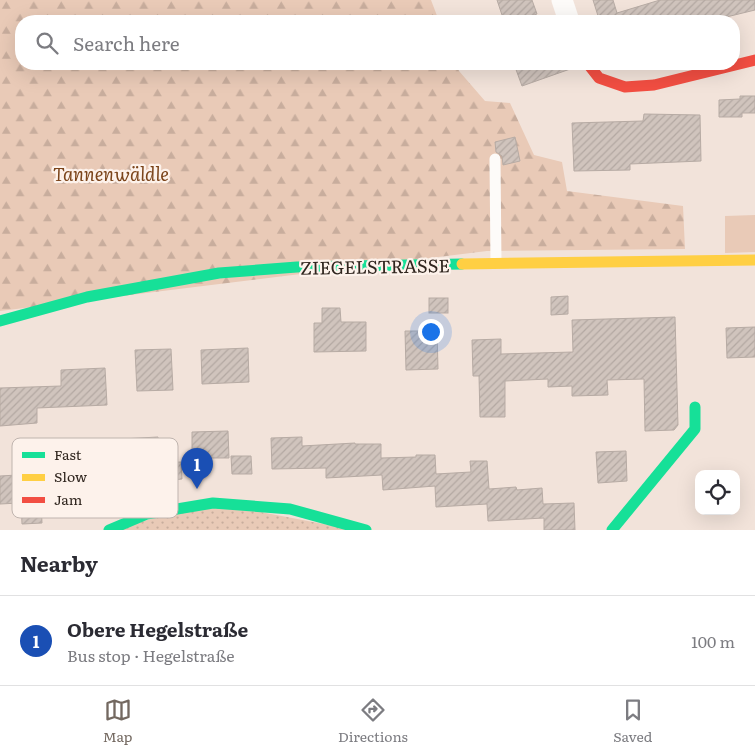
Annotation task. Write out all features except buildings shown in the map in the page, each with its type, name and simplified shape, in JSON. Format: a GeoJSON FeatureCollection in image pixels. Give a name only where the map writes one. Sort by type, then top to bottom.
{"type":"FeatureCollection","features":[{"type":"Feature","properties":{"kind":"main road"},"geometry":{"type":"LineString","coordinates":[[740,64],[755,60]]}},
{"type":"Feature","properties":{"kind":"main road"},"geometry":{"type":"LineString","coordinates":[[593,70],[599,78],[625,87],[654,85],[715,70]]}},
{"type":"Feature","properties":{"kind":"main road","name":"ZIEGELSTRASSE"},"geometry":{"type":"LineString","coordinates":[[0,321],[87,298],[219,273],[297,267],[755,260]]}},
{"type":"Feature","properties":{"kind":"main road"},"geometry":{"type":"LineString","coordinates":[[612,530],[695,429],[695,407]]}},
{"type":"Feature","properties":{"kind":"main road"},"geometry":{"type":"LineString","coordinates":[[178,509],[212,503],[290,509],[359,529]]}},
{"type":"Feature","properties":{"kind":"main road"},"geometry":{"type":"LineString","coordinates":[[109,530],[138,518]]}},
{"type":"Feature","properties":{"kind":"street"},"geometry":{"type":"LineString","coordinates":[[562,0],[566,15]]}},
{"type":"Feature","properties":{"kind":"lane"},"geometry":{"type":"LineString","coordinates":[[495,159],[496,263]]}},
{"type":"Feature","properties":{"kind":"green space","name":"Tannenwäldle"},"geometry":{"type":"Polygon","coordinates":[[[0,0],[431,0],[437,15],[15,15],[15,70],[459,70],[485,101],[510,103],[534,155],[562,162],[567,191],[683,206],[685,249],[487,251],[0,311],[0,0]]]}},
{"type":"Feature","properties":{"kind":"green space"},"geometry":{"type":"Polygon","coordinates":[[[755,215],[755,252],[725,253],[725,216],[755,215]]]}},
{"type":"Feature","properties":{"kind":"green space"},"geometry":{"type":"Polygon","coordinates":[[[213,503],[355,530],[109,530],[155,518],[178,518],[178,512],[213,503]]]}},
{"type":"Feature","properties":{"kind":"traffic: fast"},"geometry":{"type":"LineString","coordinates":[[0,321],[87,297],[219,273],[297,267],[462,264]]}},
{"type":"Feature","properties":{"kind":"traffic: fast"},"geometry":{"type":"LineString","coordinates":[[612,530],[695,429],[695,407]]}},
{"type":"Feature","properties":{"kind":"traffic: fast"},"geometry":{"type":"LineString","coordinates":[[178,509],[213,503],[290,509],[366,530]]}},
{"type":"Feature","properties":{"kind":"traffic: fast"},"geometry":{"type":"LineString","coordinates":[[109,530],[138,518]]}},
{"type":"Feature","properties":{"kind":"traffic: slow"},"geometry":{"type":"LineString","coordinates":[[462,264],[755,260]]}},
{"type":"Feature","properties":{"kind":"traffic: jam"},"geometry":{"type":"LineString","coordinates":[[740,64],[755,60]]}},
{"type":"Feature","properties":{"kind":"traffic: jam"},"geometry":{"type":"LineString","coordinates":[[593,70],[599,78],[625,87],[654,85],[715,70]]}},
{"type":"Feature","properties":{"kind":"place","name":"Obere Hegelstraße"},"geometry":{"type":"Point","coordinates":[197,489]}}]}
